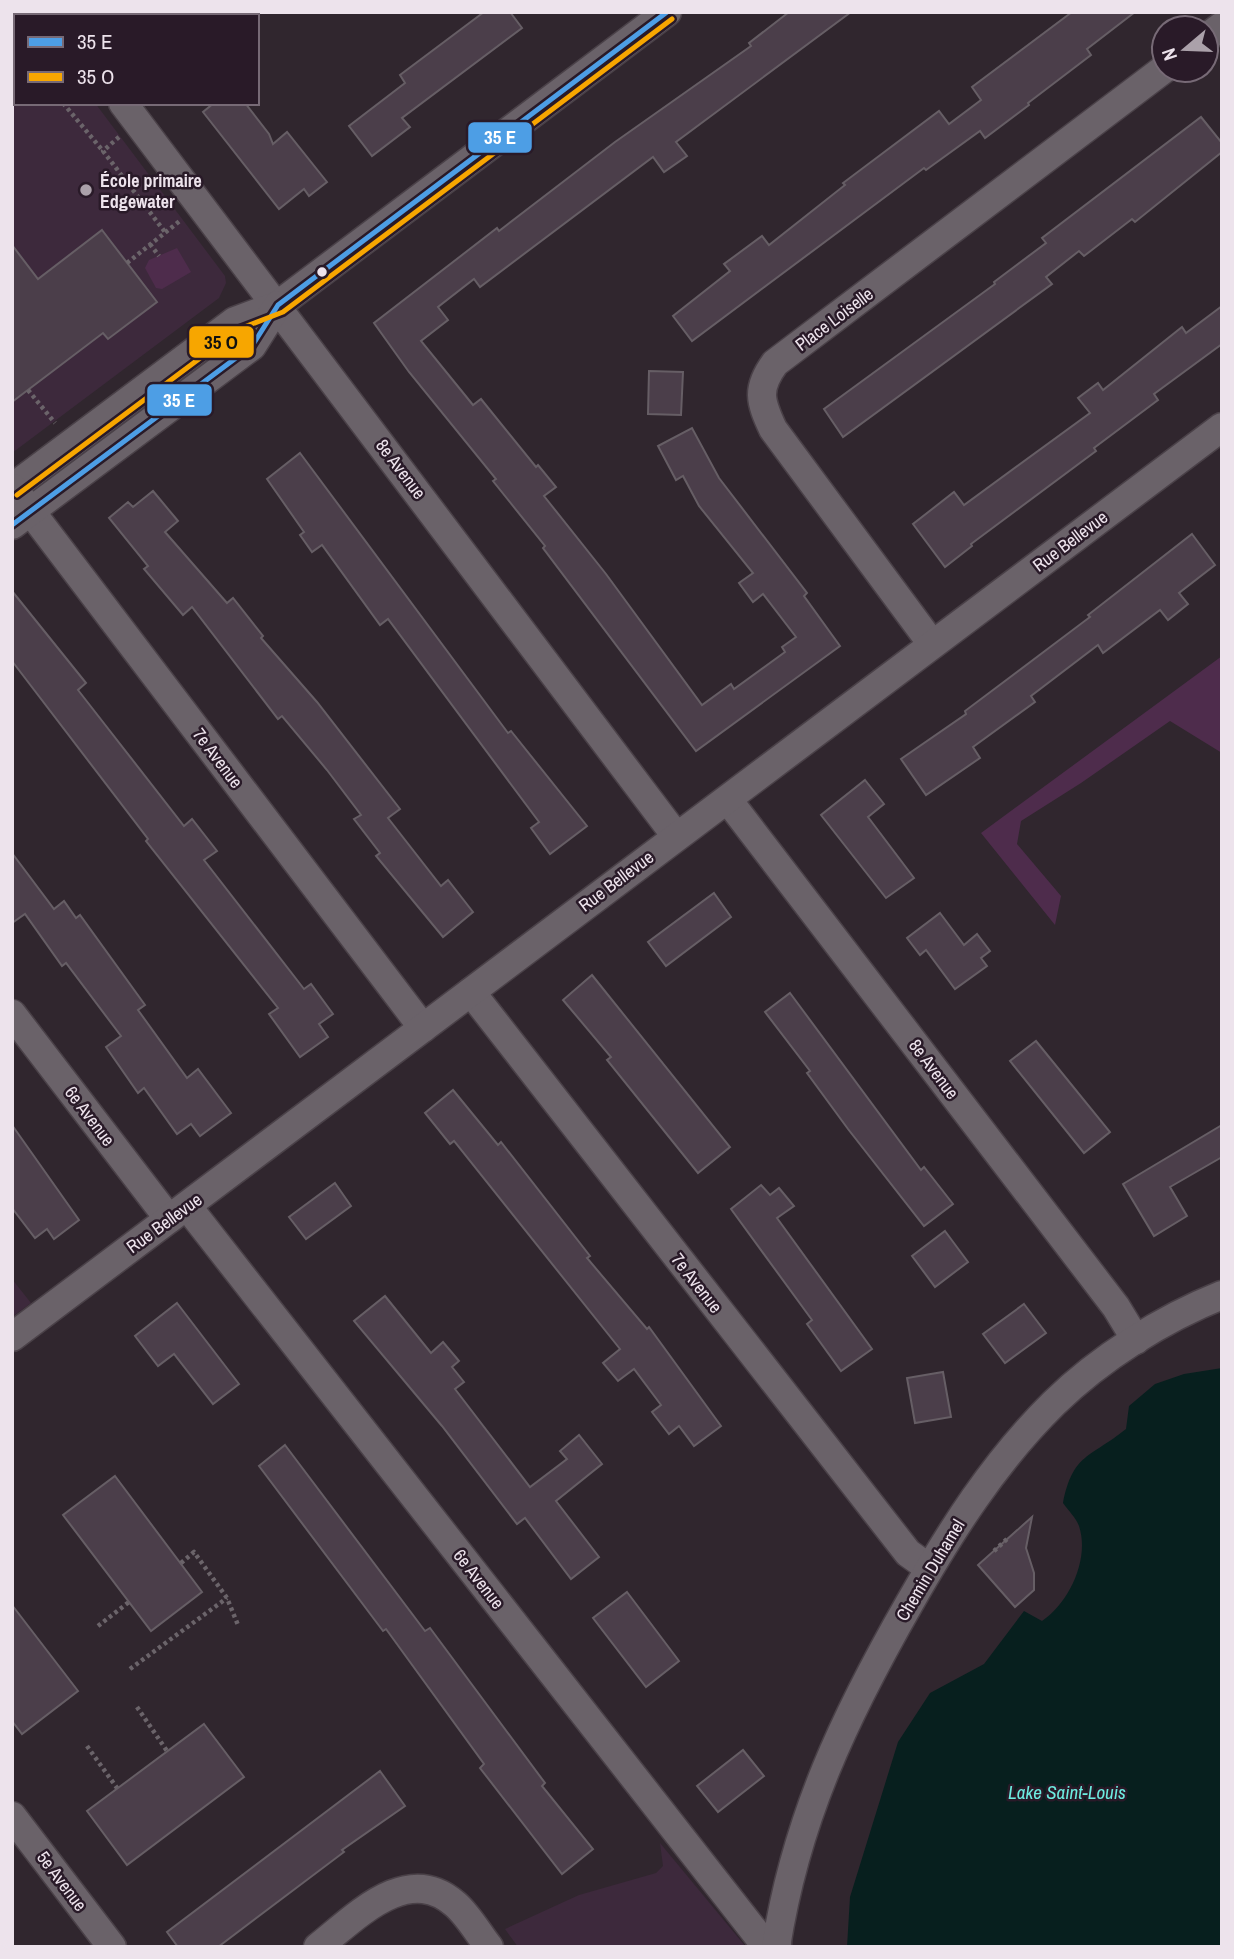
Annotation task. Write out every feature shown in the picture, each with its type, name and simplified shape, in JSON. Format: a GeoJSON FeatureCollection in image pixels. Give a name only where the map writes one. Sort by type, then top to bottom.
{"type":"FeatureCollection","features":[{"type":"Feature","properties":{"kind":"street"},"geometry":{"type":"LineString","coordinates":[[13,488],[235,321],[278,305],[667,12]]}},
{"type":"Feature","properties":{"kind":"street","name":"Place Loiselle"},"geometry":{"type":"LineString","coordinates":[[932,645],[773,429],[761,393],[764,378],[775,363],[1150,80]]}},
{"type":"Feature","properties":{"kind":"street","name":"8e Avenue"},"geometry":{"type":"LineString","coordinates":[[125,105],[676,836]]}},
{"type":"Feature","properties":{"kind":"street"},"geometry":{"type":"LineString","coordinates":[[22,518],[252,346],[278,305]]}},
{"type":"Feature","properties":{"kind":"street","name":"Rue Bellevue"},"geometry":{"type":"LineString","coordinates":[[12,1337],[1222,427]]}},
{"type":"Feature","properties":{"kind":"street","name":"7e Avenue"},"geometry":{"type":"LineString","coordinates":[[13,488],[22,518],[423,1028]]}},
{"type":"Feature","properties":{"kind":"street","name":"8e Avenue"},"geometry":{"type":"LineString","coordinates":[[728,800],[1108,1297],[1136,1340]]}},
{"type":"Feature","properties":{"kind":"street","name":"7e Avenue"},"geometry":{"type":"LineString","coordinates":[[471,992],[908,1553],[929,1568]]}},
{"type":"Feature","properties":{"kind":"street","name":"6e Avenue"},"geometry":{"type":"LineString","coordinates":[[12,1014],[178,1213],[759,1937],[776,1946]]}},
{"type":"Feature","properties":{"kind":"street","name":"Chemin Duhamel"},"geometry":{"type":"LineString","coordinates":[[776,1946],[799,1847],[827,1761],[851,1708],[929,1568],[982,1486],[1029,1428],[1074,1385],[1136,1340],[1222,1295]]}},
{"type":"Feature","properties":{"kind":"street","name":"5e Avenue"},"geometry":{"type":"LineString","coordinates":[[12,1816],[112,1947]]}},
{"type":"Feature","properties":{"kind":"street"},"geometry":{"type":"LineString","coordinates":[[318,1947],[383,1899],[410,1887],[425,1888],[457,1905],[489,1947]]}},
{"type":"Feature","properties":{"kind":"path"},"geometry":{"type":"LineString","coordinates":[[65,105],[105,149],[167,231],[127,262]]}},
{"type":"Feature","properties":{"kind":"path"},"geometry":{"type":"LineString","coordinates":[[149,244],[159,256]]}},
{"type":"Feature","properties":{"kind":"path"},"geometry":{"type":"LineString","coordinates":[[28,390],[55,424]]}},
{"type":"Feature","properties":{"kind":"path"},"geometry":{"type":"LineString","coordinates":[[994,1551],[1007,1539]]}},
{"type":"Feature","properties":{"kind":"path"},"geometry":{"type":"LineString","coordinates":[[181,1563],[194,1552],[227,1598],[238,1625]]}},
{"type":"Feature","properties":{"kind":"path"},"geometry":{"type":"LineString","coordinates":[[130,1669],[227,1598]]}},
{"type":"Feature","properties":{"kind":"path"},"geometry":{"type":"LineString","coordinates":[[98,1626],[129,1602]]}},
{"type":"Feature","properties":{"kind":"path"},"geometry":{"type":"LineString","coordinates":[[137,1707],[167,1751]]}},
{"type":"Feature","properties":{"kind":"path"},"geometry":{"type":"LineString","coordinates":[[87,1746],[117,1788]]}},
{"type":"Feature","properties":{"kind":"shaded area","name":"École primaire Edgewater"},"geometry":{"type":"Polygon","coordinates":[[[12,12],[26,12],[28,14],[14,14],[14,105],[97,105],[225,276],[226,283],[219,298],[12,453],[12,12]]]}},
{"type":"Feature","properties":{"kind":"shaded area"},"geometry":{"type":"Polygon","coordinates":[[[177,248],[191,272],[162,289],[156,288],[145,268],[149,260],[177,248]]]}},
{"type":"Feature","properties":{"kind":"shaded area"},"geometry":{"type":"Polygon","coordinates":[[[1222,656],[1222,753],[1170,721],[1021,821],[1017,844],[1061,896],[1055,925],[981,833],[1222,656]]]}},
{"type":"Feature","properties":{"kind":"shaded area"},"geometry":{"type":"Polygon","coordinates":[[[12,1279],[31,1303],[12,1317],[12,1279]]]}},
{"type":"Feature","properties":{"kind":"shaded area"},"geometry":{"type":"Polygon","coordinates":[[[660,1843],[746,1947],[518,1947],[505,1929],[579,1895],[656,1873],[663,1866],[660,1843]]]}},
{"type":"Feature","properties":{"kind":"water","name":"Lake Saint-Louis"},"geometry":{"type":"Polygon","coordinates":[[[1222,1368],[1222,1947],[847,1947],[850,1897],[898,1742],[930,1693],[984,1664],[1024,1611],[1042,1621],[1061,1603],[1075,1579],[1082,1552],[1079,1526],[1063,1503],[1067,1487],[1072,1474],[1085,1458],[1126,1429],[1129,1406],[1155,1384],[1184,1374],[1222,1368]]]}},
{"type":"Feature","properties":{"kind":"building"},"geometry":{"type":"Polygon","coordinates":[[[484,12],[510,12],[522,28],[402,118],[410,127],[372,156],[349,126],[405,83],[400,75],[484,12]]]}},
{"type":"Feature","properties":{"kind":"building"},"geometry":{"type":"Polygon","coordinates":[[[789,12],[851,12],[676,142],[687,156],[664,172],[653,157],[480,287],[474,279],[438,307],[448,320],[421,341],[473,405],[481,399],[536,467],[538,465],[556,487],[544,496],[606,574],[702,705],[731,684],[734,689],[785,652],[782,647],[796,637],[763,594],[753,602],[739,583],[753,573],[699,506],[683,476],[676,480],[658,446],[692,428],[719,478],[807,593],[804,596],[840,646],[696,751],[543,548],[545,546],[493,481],[496,479],[409,372],[374,323],[497,228],[499,231],[615,142],[751,46],[749,43],[789,12]]]}},
{"type":"Feature","properties":{"kind":"building"},"geometry":{"type":"Polygon","coordinates":[[[1072,12],[1135,12],[1087,49],[1091,55],[985,138],[980,131],[926,170],[924,168],[692,341],[673,316],[730,271],[724,264],[762,236],[769,245],[845,185],[843,183],[939,111],[949,124],[981,100],[972,87],[1072,12]]]}},
{"type":"Feature","properties":{"kind":"building"},"geometry":{"type":"Polygon","coordinates":[[[212,105],[247,105],[269,134],[273,144],[287,132],[327,182],[309,196],[304,189],[279,209],[203,112],[212,105]]]}},
{"type":"Feature","properties":{"kind":"building"},"geometry":{"type":"Polygon","coordinates":[[[1201,117],[1222,143],[1222,152],[1135,222],[1132,219],[1084,256],[1079,251],[1046,277],[1052,284],[843,437],[824,409],[995,284],[994,282],[1046,243],[1042,238],[1201,117]]]}},
{"type":"Feature","properties":{"kind":"building"},"geometry":{"type":"Polygon","coordinates":[[[102,230],[157,302],[108,339],[103,333],[12,402],[12,245],[38,279],[102,230]]]}},
{"type":"Feature","properties":{"kind":"building"},"geometry":{"type":"Polygon","coordinates":[[[1222,306],[1222,344],[1154,394],[1158,400],[1094,448],[1096,451],[971,544],[972,546],[945,567],[913,524],[954,492],[964,505],[1090,413],[1078,398],[1098,383],[1103,390],[1182,327],[1186,333],[1222,306]]]}},
{"type":"Feature","properties":{"kind":"building"},"geometry":{"type":"Polygon","coordinates":[[[649,371],[683,372],[681,415],[648,414],[649,371]]]}},
{"type":"Feature","properties":{"kind":"building"},"geometry":{"type":"Polygon","coordinates":[[[300,453],[508,733],[511,731],[587,826],[550,854],[531,828],[539,822],[388,619],[380,625],[322,545],[312,552],[300,535],[304,532],[267,479],[300,453]]]}},
{"type":"Feature","properties":{"kind":"building"},"geometry":{"type":"Polygon","coordinates":[[[153,491],[178,521],[165,532],[227,603],[233,598],[263,636],[261,638],[317,702],[400,809],[388,818],[441,886],[448,880],[473,912],[443,937],[376,856],[380,853],[354,819],[361,815],[327,770],[282,716],[278,719],[192,607],[183,615],[144,569],[148,566],[109,518],[128,502],[133,507],[153,491]]]}},
{"type":"Feature","properties":{"kind":"building"},"geometry":{"type":"Polygon","coordinates":[[[1192,534],[1215,565],[1179,593],[1188,604],[1168,620],[1160,610],[1103,653],[1098,645],[1031,696],[1035,702],[973,747],[980,758],[926,795],[901,759],[966,714],[965,711],[1090,617],[1088,615],[1192,534]]]}},
{"type":"Feature","properties":{"kind":"building"},"geometry":{"type":"Polygon","coordinates":[[[12,591],[86,683],[78,690],[184,826],[192,819],[217,851],[204,860],[304,989],[311,984],[333,1014],[319,1024],[328,1037],[300,1057],[269,1014],[278,1008],[146,841],[148,839],[12,661],[12,591]]]}},
{"type":"Feature","properties":{"kind":"building"},"geometry":{"type":"Polygon","coordinates":[[[865,780],[884,804],[868,817],[914,878],[886,898],[821,815],[865,780]]]}},
{"type":"Feature","properties":{"kind":"building"},"geometry":{"type":"Polygon","coordinates":[[[12,853],[54,909],[64,901],[76,918],[80,915],[145,1005],[138,1010],[187,1078],[198,1069],[231,1113],[200,1136],[191,1124],[177,1134],[144,1088],[138,1093],[106,1047],[121,1036],[66,963],[62,966],[25,914],[12,923],[12,853]]]}},
{"type":"Feature","properties":{"kind":"building"},"geometry":{"type":"Polygon","coordinates":[[[714,893],[731,917],[666,966],[648,942],[714,893]]]}},
{"type":"Feature","properties":{"kind":"building"},"geometry":{"type":"Polygon","coordinates":[[[940,913],[964,945],[977,934],[990,951],[981,958],[987,966],[955,989],[926,950],[920,955],[907,938],[940,913]]]}},
{"type":"Feature","properties":{"kind":"building"},"geometry":{"type":"Polygon","coordinates":[[[592,975],[730,1147],[698,1173],[607,1060],[611,1057],[563,1000],[592,975]]]}},
{"type":"Feature","properties":{"kind":"building"},"geometry":{"type":"Polygon","coordinates":[[[790,993],[921,1170],[924,1167],[953,1204],[924,1226],[848,1129],[807,1073],[810,1071],[765,1012],[790,993]]]}},
{"type":"Feature","properties":{"kind":"building"},"geometry":{"type":"Polygon","coordinates":[[[1036,1041],[1110,1132],[1084,1153],[1010,1061],[1036,1041]]]}},
{"type":"Feature","properties":{"kind":"building"},"geometry":{"type":"Polygon","coordinates":[[[453,1090],[498,1145],[501,1142],[590,1256],[587,1258],[647,1329],[649,1327],[721,1426],[694,1446],[679,1426],[669,1434],[652,1412],[661,1405],[634,1369],[618,1381],[603,1363],[620,1349],[454,1141],[450,1144],[425,1113],[453,1090]]]}},
{"type":"Feature","properties":{"kind":"building"},"geometry":{"type":"Polygon","coordinates":[[[12,1125],[79,1220],[54,1239],[47,1229],[35,1238],[12,1208],[12,1125]]]}},
{"type":"Feature","properties":{"kind":"building"},"geometry":{"type":"Polygon","coordinates":[[[1222,1125],[1222,1157],[1170,1187],[1187,1216],[1154,1236],[1123,1184],[1222,1125]]]}},
{"type":"Feature","properties":{"kind":"building"},"geometry":{"type":"Polygon","coordinates":[[[335,1183],[351,1206],[306,1239],[289,1217],[335,1183]]]}},
{"type":"Feature","properties":{"kind":"building"},"geometry":{"type":"Polygon","coordinates":[[[761,1185],[770,1195],[779,1188],[794,1206],[777,1218],[872,1349],[841,1371],[807,1324],[812,1320],[731,1209],[761,1185]]]}},
{"type":"Feature","properties":{"kind":"building"},"geometry":{"type":"Polygon","coordinates":[[[945,1231],[968,1262],[935,1287],[912,1256],[945,1231]]]}},
{"type":"Feature","properties":{"kind":"building"},"geometry":{"type":"Polygon","coordinates":[[[385,1296],[431,1353],[443,1342],[459,1361],[452,1367],[464,1382],[455,1389],[530,1487],[567,1459],[560,1451],[579,1435],[602,1464],[556,1501],[599,1557],[571,1579],[525,1518],[517,1524],[442,1426],[354,1321],[385,1296]]]}},
{"type":"Feature","properties":{"kind":"building"},"geometry":{"type":"Polygon","coordinates":[[[177,1303],[239,1384],[213,1404],[174,1354],[158,1366],[135,1336],[177,1303]]]}},
{"type":"Feature","properties":{"kind":"building"},"geometry":{"type":"Polygon","coordinates":[[[1024,1304],[1046,1333],[1005,1363],[983,1334],[1024,1304]]]}},
{"type":"Feature","properties":{"kind":"building"},"geometry":{"type":"Polygon","coordinates":[[[943,1372],[951,1417],[915,1423],[907,1378],[943,1372]]]}},
{"type":"Feature","properties":{"kind":"building"},"geometry":{"type":"Polygon","coordinates":[[[285,1445],[425,1631],[430,1628],[545,1783],[542,1786],[593,1849],[562,1874],[480,1768],[484,1764],[386,1629],[383,1631],[259,1466],[285,1445]]]}},
{"type":"Feature","properties":{"kind":"building"},"geometry":{"type":"Polygon","coordinates":[[[115,1476],[202,1592],[151,1631],[63,1515],[115,1476]]]}},
{"type":"Feature","properties":{"kind":"building"},"geometry":{"type":"Polygon","coordinates":[[[1032,1517],[1026,1548],[1034,1573],[1034,1590],[1015,1607],[978,1565],[1032,1517]]]}},
{"type":"Feature","properties":{"kind":"building"},"geometry":{"type":"Polygon","coordinates":[[[627,1592],[679,1661],[646,1687],[593,1618],[627,1592]]]}},
{"type":"Feature","properties":{"kind":"building"},"geometry":{"type":"Polygon","coordinates":[[[12,1605],[78,1691],[22,1734],[12,1721],[12,1605]]]}},
{"type":"Feature","properties":{"kind":"building"},"geometry":{"type":"Polygon","coordinates":[[[204,1724],[244,1777],[127,1865],[87,1811],[204,1724]]]}},
{"type":"Feature","properties":{"kind":"building"},"geometry":{"type":"Polygon","coordinates":[[[743,1750],[764,1776],[718,1812],[697,1786],[743,1750]]]}},
{"type":"Feature","properties":{"kind":"building"},"geometry":{"type":"Polygon","coordinates":[[[380,1771],[405,1806],[342,1850],[344,1852],[218,1947],[178,1947],[167,1932],[380,1771]]]}},
{"type":"Feature","properties":{"kind":"transit line"},"geometry":{"type":"LineString","coordinates":[[12,525],[252,346],[278,305],[667,12]]}},
{"type":"Feature","properties":{"kind":"transit line"},"geometry":{"type":"LineString","coordinates":[[17,495],[239,329],[283,312],[672,19]]}},
{"type":"Feature","properties":{"kind":"place","name":"École primaire Edgewater"},"geometry":{"type":"Point","coordinates":[86,190]}}]}
